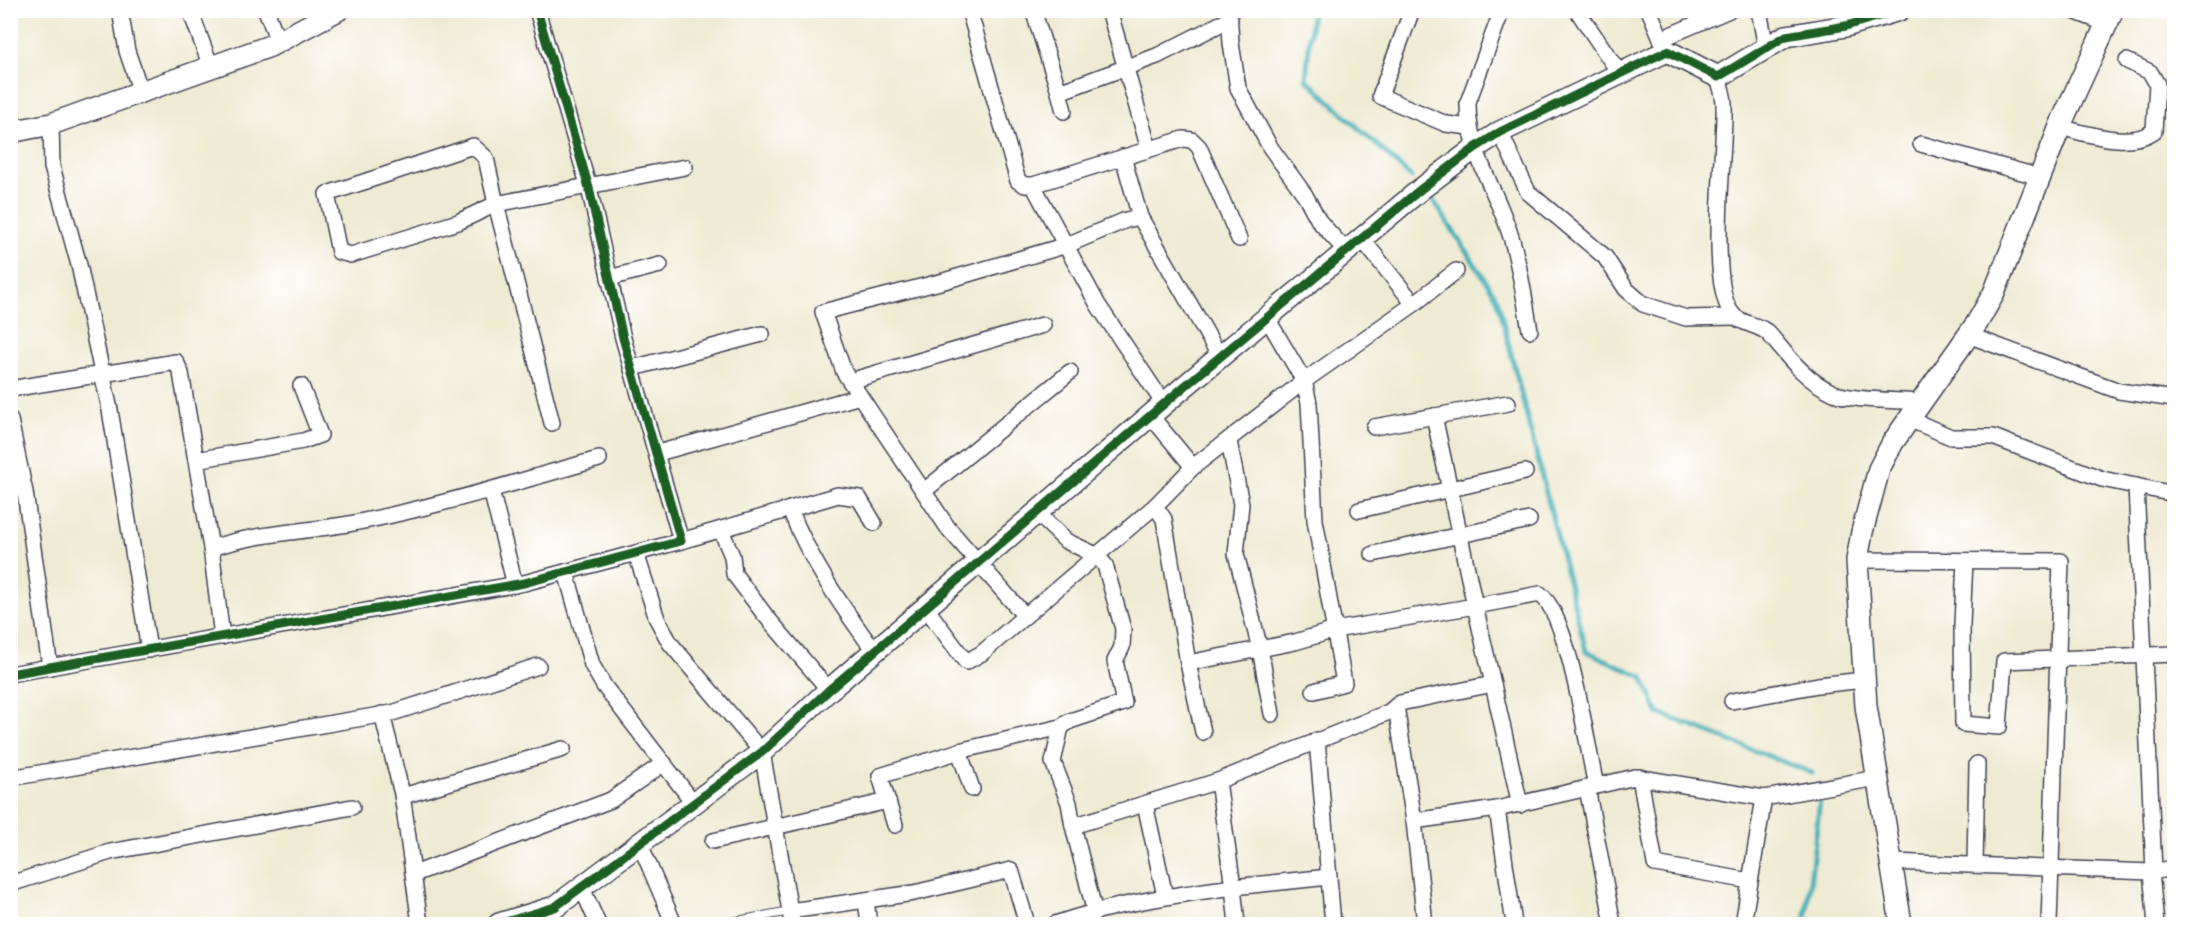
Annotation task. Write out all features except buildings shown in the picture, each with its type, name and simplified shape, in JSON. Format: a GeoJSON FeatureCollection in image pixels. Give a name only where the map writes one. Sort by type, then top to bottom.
{"type":"FeatureCollection","features":[{"type":"Feature","properties":{"kind":"street"},"geometry":{"type":"LineString","coordinates":[[120,10],[127,51],[141,92]]}},
{"type":"Feature","properties":{"kind":"street"},"geometry":{"type":"LineString","coordinates":[[190,10],[211,67]]}},
{"type":"Feature","properties":{"kind":"street"},"geometry":{"type":"LineString","coordinates":[[266,10],[278,41]]}},
{"type":"Feature","properties":{"kind":"street"},"geometry":{"type":"LineString","coordinates":[[10,132],[51,124],[211,67],[278,41],[338,10]]}},
{"type":"Feature","properties":{"kind":"street"},"geometry":{"type":"LineString","coordinates":[[537,10],[589,188],[609,278],[681,541]]}},
{"type":"Feature","properties":{"kind":"street"},"geometry":{"type":"LineString","coordinates":[[969,10],[1018,181],[1024,185],[1033,185],[1183,138],[1192,140],[1199,147],[1239,239]]}},
{"type":"Feature","properties":{"kind":"street"},"geometry":{"type":"LineString","coordinates":[[1033,10],[1064,111]]}},
{"type":"Feature","properties":{"kind":"street"},"geometry":{"type":"LineString","coordinates":[[1109,10],[1149,149]]}},
{"type":"Feature","properties":{"kind":"street"},"geometry":{"type":"LineString","coordinates":[[1413,10],[1380,96],[1446,124],[1469,127]]}},
{"type":"Feature","properties":{"kind":"street"},"geometry":{"type":"LineString","coordinates":[[1502,10],[1468,102],[1469,127],[1475,148],[1510,234],[1530,330]]}},
{"type":"Feature","properties":{"kind":"street"},"geometry":{"type":"LineString","coordinates":[[1577,10],[1620,74]]}},
{"type":"Feature","properties":{"kind":"street"},"geometry":{"type":"LineString","coordinates":[[1649,10],[1664,45],[1718,77],[1724,102],[1720,182],[1721,276],[1725,301],[1734,316]]}},
{"type":"Feature","properties":{"kind":"street"},"geometry":{"type":"LineString","coordinates":[[499,924],[555,907],[762,752],[829,690],[1157,409],[1475,148],[1500,132],[1620,74],[1664,45],[1728,10]]}},
{"type":"Feature","properties":{"kind":"street"},"geometry":{"type":"LineString","coordinates":[[1758,10],[1766,48]]}},
{"type":"Feature","properties":{"kind":"street"},"geometry":{"type":"LineString","coordinates":[[1718,77],[1786,36],[1846,26],[1899,10]]}},
{"type":"Feature","properties":{"kind":"street"},"geometry":{"type":"LineString","coordinates":[[1901,924],[1877,778],[1864,680],[1857,560],[1879,468],[1914,411],[1968,335],[1994,293],[2059,127],[2111,16],[2079,10]]}},
{"type":"Feature","properties":{"kind":"street"},"geometry":{"type":"LineString","coordinates":[[1059,92],[1127,68],[1191,41],[1229,15],[1238,88],[1270,147],[1305,195],[1319,221],[1354,245],[1414,304]]}},
{"type":"Feature","properties":{"kind":"street"},"geometry":{"type":"LineString","coordinates":[[2059,127],[2109,138],[2144,139],[2154,131],[2157,84],[2150,72],[2127,61]]}},
{"type":"Feature","properties":{"kind":"street"},"geometry":{"type":"LineString","coordinates":[[51,124],[52,167],[79,265],[102,374],[149,650]]}},
{"type":"Feature","properties":{"kind":"street"},"geometry":{"type":"LineString","coordinates":[[1500,132],[1528,192],[1605,257],[1626,288],[1643,304],[1686,318],[1734,316],[1768,332],[1788,359],[1817,384],[1836,394],[1914,411],[1951,438],[1993,437],[2102,479],[2175,494]]}},
{"type":"Feature","properties":{"kind":"street"},"geometry":{"type":"LineString","coordinates":[[1921,144],[2040,177]]}},
{"type":"Feature","properties":{"kind":"street"},"geometry":{"type":"LineString","coordinates":[[552,423],[496,204],[486,158],[473,146],[327,194],[339,252],[351,255],[458,222],[496,204],[589,188],[685,167]]}},
{"type":"Feature","properties":{"kind":"street"},"geometry":{"type":"LineString","coordinates":[[1124,157],[1140,217],[1220,357]]}},
{"type":"Feature","properties":{"kind":"street"},"geometry":{"type":"LineString","coordinates":[[1033,185],[1098,306],[1193,467]]}},
{"type":"Feature","properties":{"kind":"street"},"geometry":{"type":"LineString","coordinates":[[1025,616],[948,528],[844,372],[823,312],[944,281],[1067,245],[1126,220],[1140,217]]}},
{"type":"Feature","properties":{"kind":"street"},"geometry":{"type":"LineString","coordinates":[[609,278],[660,265]]}},
{"type":"Feature","properties":{"kind":"street"},"geometry":{"type":"LineString","coordinates":[[926,608],[966,662],[982,653],[1155,506],[1193,467],[1304,381],[1414,304],[1456,271]]}},
{"type":"Feature","properties":{"kind":"street"},"geometry":{"type":"LineString","coordinates":[[1267,318],[1304,381],[1309,403],[1315,520],[1344,683],[1314,691]]}},
{"type":"Feature","properties":{"kind":"street"},"geometry":{"type":"LineString","coordinates":[[850,381],[1043,325]]}},
{"type":"Feature","properties":{"kind":"street"},"geometry":{"type":"LineString","coordinates":[[633,368],[762,334]]}},
{"type":"Feature","properties":{"kind":"street"},"geometry":{"type":"LineString","coordinates":[[1968,335],[2119,391],[2175,399]]}},
{"type":"Feature","properties":{"kind":"street"},"geometry":{"type":"LineString","coordinates":[[10,389],[176,362],[181,373],[196,460],[222,637]]}},
{"type":"Feature","properties":{"kind":"street"},"geometry":{"type":"LineString","coordinates":[[924,491],[1070,372]]}},
{"type":"Feature","properties":{"kind":"street"},"geometry":{"type":"LineString","coordinates":[[196,460],[303,441],[320,435],[301,386]]}},
{"type":"Feature","properties":{"kind":"street"},"geometry":{"type":"LineString","coordinates":[[658,453],[860,396]]}},
{"type":"Feature","properties":{"kind":"street"},"geometry":{"type":"LineString","coordinates":[[1374,427],[1508,403]]}},
{"type":"Feature","properties":{"kind":"street"},"geometry":{"type":"LineString","coordinates":[[1434,416],[1520,805]]}},
{"type":"Feature","properties":{"kind":"street"},"geometry":{"type":"LineString","coordinates":[[10,420],[25,492],[50,668]]}},
{"type":"Feature","properties":{"kind":"street"},"geometry":{"type":"LineString","coordinates":[[1229,441],[1241,504],[1236,554],[1260,649],[1272,714]]}},
{"type":"Feature","properties":{"kind":"street"},"geometry":{"type":"LineString","coordinates":[[210,548],[234,540],[359,522],[491,490],[599,459]]}},
{"type":"Feature","properties":{"kind":"street"},"geometry":{"type":"LineString","coordinates":[[1359,510],[1525,472]]}},
{"type":"Feature","properties":{"kind":"street"},"geometry":{"type":"LineString","coordinates":[[2136,486],[2156,924]]}},
{"type":"Feature","properties":{"kind":"street"},"geometry":{"type":"LineString","coordinates":[[491,490],[515,585]]}},
{"type":"Feature","properties":{"kind":"street"},"geometry":{"type":"LineString","coordinates":[[10,674],[515,585],[721,530],[838,495],[859,498],[874,524]]}},
{"type":"Feature","properties":{"kind":"street"},"geometry":{"type":"LineString","coordinates":[[1155,506],[1164,519],[1188,663],[1203,732]]}},
{"type":"Feature","properties":{"kind":"street"},"geometry":{"type":"LineString","coordinates":[[790,509],[801,539],[816,566],[875,652]]}},
{"type":"Feature","properties":{"kind":"street"},"geometry":{"type":"LineString","coordinates":[[895,825],[880,776],[959,751],[1061,727],[1070,721],[1124,703],[1115,661],[1122,647],[1123,629],[1105,565],[1096,555],[1066,541],[1037,513]]}},
{"type":"Feature","properties":{"kind":"street"},"geometry":{"type":"LineString","coordinates":[[1374,554],[1529,520]]}},
{"type":"Feature","properties":{"kind":"street"},"geometry":{"type":"LineString","coordinates":[[721,530],[732,556],[734,574],[765,615],[829,690]]}},
{"type":"Feature","properties":{"kind":"street"},"geometry":{"type":"LineString","coordinates":[[636,553],[657,619],[670,643],[762,752],[791,918],[1011,870],[1027,924]]}},
{"type":"Feature","properties":{"kind":"street"},"geometry":{"type":"LineString","coordinates":[[1857,560],[2061,561],[2049,924]]}},
{"type":"Feature","properties":{"kind":"street"},"geometry":{"type":"LineString","coordinates":[[1965,561],[1962,624],[1963,724],[1999,727],[2004,661],[2175,654]]}},
{"type":"Feature","properties":{"kind":"street"},"geometry":{"type":"LineString","coordinates":[[566,572],[592,665],[604,686],[693,802]]}},
{"type":"Feature","properties":{"kind":"street"},"geometry":{"type":"LineString","coordinates":[[1188,663],[1260,649],[1335,630],[1540,594],[1546,599],[1563,632],[1613,924]]}},
{"type":"Feature","properties":{"kind":"street"},"geometry":{"type":"LineString","coordinates":[[10,778],[382,714],[538,666]]}},
{"type":"Feature","properties":{"kind":"street"},"geometry":{"type":"LineString","coordinates":[[1732,701],[1818,685],[1864,680]]}},
{"type":"Feature","properties":{"kind":"street"},"geometry":{"type":"LineString","coordinates":[[1073,826],[1218,781],[1389,712],[1400,703],[1493,684]]}},
{"type":"Feature","properties":{"kind":"street"},"geometry":{"type":"LineString","coordinates":[[1396,706],[1414,821],[1425,924]]}},
{"type":"Feature","properties":{"kind":"street"},"geometry":{"type":"LineString","coordinates":[[382,714],[403,795],[420,924]]}},
{"type":"Feature","properties":{"kind":"street"},"geometry":{"type":"LineString","coordinates":[[1061,727],[1053,762],[1069,803],[1095,912]]}},
{"type":"Feature","properties":{"kind":"street"},"geometry":{"type":"LineString","coordinates":[[1317,740],[1333,924]]}},
{"type":"Feature","properties":{"kind":"street"},"geometry":{"type":"LineString","coordinates":[[403,795],[563,749]]}},
{"type":"Feature","properties":{"kind":"street"},"geometry":{"type":"LineString","coordinates":[[959,751],[972,789]]}},
{"type":"Feature","properties":{"kind":"street"},"geometry":{"type":"LineString","coordinates":[[414,874],[611,800],[664,763]]}},
{"type":"Feature","properties":{"kind":"street"},"geometry":{"type":"LineString","coordinates":[[1975,866],[1977,764]]}},
{"type":"Feature","properties":{"kind":"street"},"geometry":{"type":"LineString","coordinates":[[1414,821],[1520,805],[1640,777],[1764,798],[1877,778]]}},
{"type":"Feature","properties":{"kind":"street"},"geometry":{"type":"LineString","coordinates":[[1640,777],[1655,864],[1750,880]]}},
{"type":"Feature","properties":{"kind":"street"},"geometry":{"type":"LineString","coordinates":[[1218,781],[1237,924]]}},
{"type":"Feature","properties":{"kind":"street"},"geometry":{"type":"LineString","coordinates":[[1743,924],[1764,798]]}},
{"type":"Feature","properties":{"kind":"street"},"geometry":{"type":"LineString","coordinates":[[713,841],[888,801]]}},
{"type":"Feature","properties":{"kind":"street"},"geometry":{"type":"LineString","coordinates":[[1145,804],[1165,896]]}},
{"type":"Feature","properties":{"kind":"street"},"geometry":{"type":"LineString","coordinates":[[10,884],[110,852],[352,807]]}},
{"type":"Feature","properties":{"kind":"street"},"geometry":{"type":"LineString","coordinates":[[1497,809],[1514,924]]}},
{"type":"Feature","properties":{"kind":"street"},"geometry":{"type":"LineString","coordinates":[[640,844],[674,924]]}},
{"type":"Feature","properties":{"kind":"street"},"geometry":{"type":"LineString","coordinates":[[1891,862],[2052,870],[2153,871],[2175,868]]}},
{"type":"Feature","properties":{"kind":"street"},"geometry":{"type":"LineString","coordinates":[[1055,924],[1165,896],[1329,877]]}},
{"type":"Feature","properties":{"kind":"street"},"geometry":{"type":"LineString","coordinates":[[582,888],[598,924]]}},
{"type":"Feature","properties":{"kind":"street"},"geometry":{"type":"LineString","coordinates":[[866,900],[869,924]]}},
{"type":"Feature","properties":{"kind":"lane"},"geometry":{"type":"LineString","coordinates":[[732,922],[791,918]]}},
{"type":"Feature","properties":{"kind":"waterway"},"geometry":{"type":"LineString","coordinates":[[1312,10],[1306,79],[1411,177]]}},
{"type":"Feature","properties":{"kind":"waterway"},"geometry":{"type":"LineString","coordinates":[[1431,197],[1497,298],[1586,651],[1643,677],[1658,713],[1812,773]]}},
{"type":"Feature","properties":{"kind":"waterway"},"geometry":{"type":"LineString","coordinates":[[1805,924],[1820,800]]}},
{"type":"Feature","properties":{"kind":"cycle path"},"geometry":{"type":"LineString","coordinates":[[10,674],[524,583],[681,541],[623,338],[589,188],[537,10]]}},
{"type":"Feature","properties":{"kind":"cycle path"},"geometry":{"type":"LineString","coordinates":[[499,924],[555,907],[762,752],[829,690],[1185,386],[1421,189],[1475,148],[1500,132],[1667,51],[1718,77],[1786,36],[1846,26],[1899,10]]}}]}
